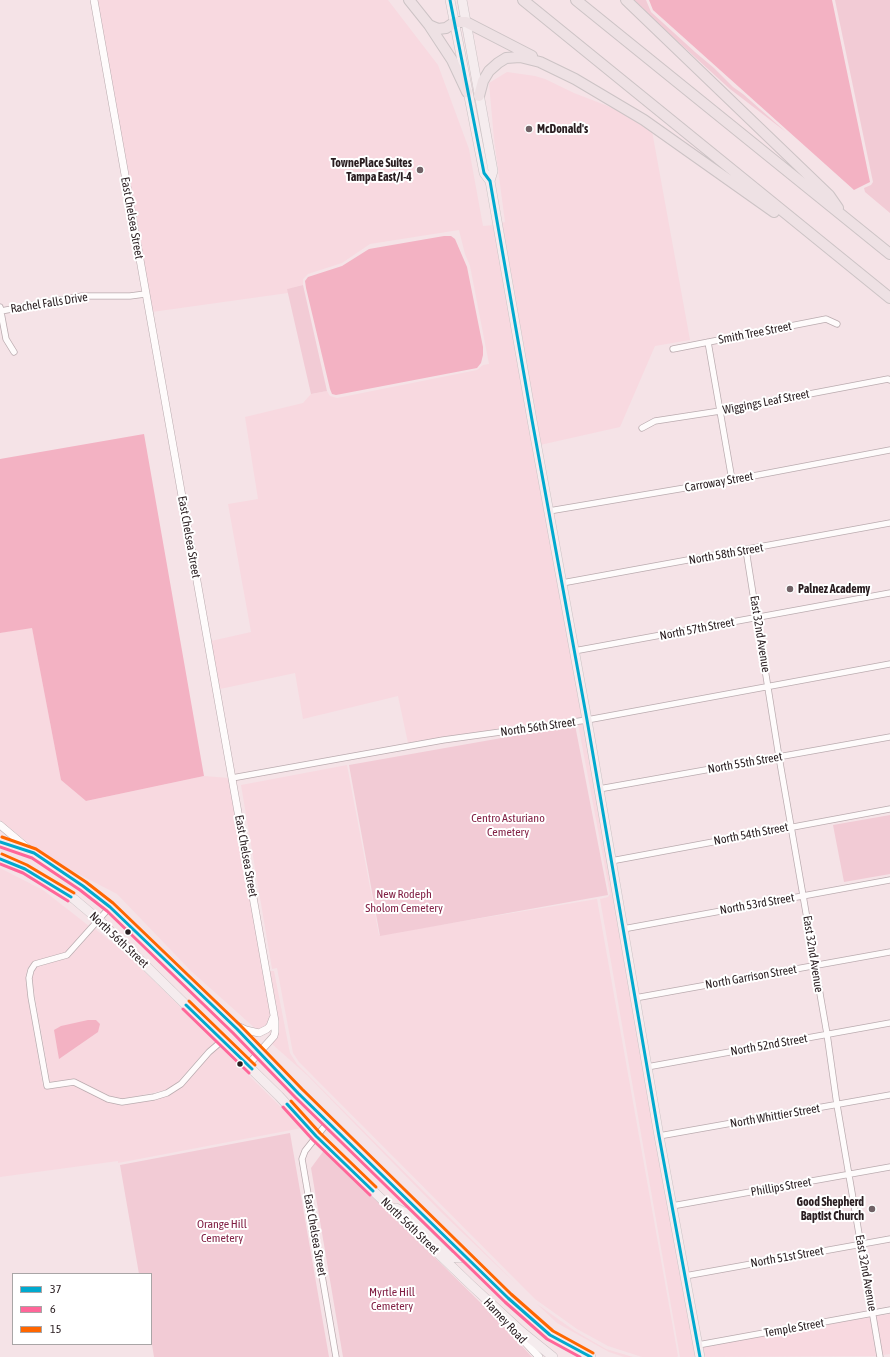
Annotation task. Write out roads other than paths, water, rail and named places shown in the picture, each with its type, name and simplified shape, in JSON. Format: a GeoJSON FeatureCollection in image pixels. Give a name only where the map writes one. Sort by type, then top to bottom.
{"type":"FeatureCollection","features":[{"type":"Feature","properties":{"kind":"highway"},"geometry":{"type":"LineString","coordinates":[[409,0],[429,25],[452,60],[467,92]]}},
{"type":"Feature","properties":{"kind":"highway"},"geometry":{"type":"LineString","coordinates":[[523,0],[890,298]]}},
{"type":"Feature","properties":{"kind":"highway"},"geometry":{"type":"LineString","coordinates":[[576,0],[890,254]]}},
{"type":"Feature","properties":{"kind":"highway"},"geometry":{"type":"LineString","coordinates":[[626,0],[829,195],[845,218]]}},
{"type":"Feature","properties":{"kind":"highway"},"geometry":{"type":"LineString","coordinates":[[429,25],[438,29],[446,28],[455,22],[466,22],[575,79],[644,120],[854,269]]}},
{"type":"Feature","properties":{"kind":"highway"},"geometry":{"type":"LineString","coordinates":[[479,96],[483,81],[489,71],[506,58],[520,57],[540,62],[575,79]]}},
{"type":"Feature","properties":{"kind":"main road"},"geometry":{"type":"LineString","coordinates":[[450,0],[484,173],[490,181]]}},
{"type":"Feature","properties":{"kind":"main road"},"geometry":{"type":"LineString","coordinates":[[462,0],[493,171],[490,181],[548,511],[612,860],[659,1136],[700,1357]]}},
{"type":"Feature","properties":{"kind":"main road","name":"North 56th Street"},"geometry":{"type":"LineString","coordinates":[[0,842],[34,853],[83,886],[110,907],[230,1022],[328,1122],[508,1298],[550,1334],[591,1357]]}},
{"type":"Feature","properties":{"kind":"main road","name":"North 56th Street"},"geometry":{"type":"LineString","coordinates":[[0,859],[25,869],[68,895],[99,920],[223,1040],[279,1096],[316,1136],[471,1285],[522,1332],[553,1357]]}},
{"type":"Feature","properties":{"kind":"main road"},"geometry":{"type":"LineString","coordinates":[[390,1207],[404,1212],[450,1257],[460,1258],[465,1256]]}},
{"type":"Feature","properties":{"kind":"street","name":"East Chelsea Street"},"geometry":{"type":"LineString","coordinates":[[94,0],[145,294],[274,1012],[274,1036],[260,1054],[248,1065]]}},
{"type":"Feature","properties":{"kind":"street","name":"Rachel Falls Drive"},"geometry":{"type":"LineString","coordinates":[[0,309],[82,296],[130,296],[145,294]]}},
{"type":"Feature","properties":{"kind":"street"},"geometry":{"type":"LineString","coordinates":[[0,309],[6,339],[14,352]]}},
{"type":"Feature","properties":{"kind":"street","name":"Smith Tree Street"},"geometry":{"type":"LineString","coordinates":[[673,348],[826,319],[837,324]]}},
{"type":"Feature","properties":{"kind":"street"},"geometry":{"type":"LineString","coordinates":[[708,342],[732,480]]}},
{"type":"Feature","properties":{"kind":"street","name":"Wiggings Leaf Street"},"geometry":{"type":"LineString","coordinates":[[642,428],[655,422],[888,378],[890,380]]}},
{"type":"Feature","properties":{"kind":"street","name":"Carroway Street"},"geometry":{"type":"LineString","coordinates":[[548,511],[732,480],[890,450]]}},
{"type":"Feature","properties":{"kind":"street","name":"North 58th Street"},"geometry":{"type":"LineString","coordinates":[[562,583],[890,523]]}},
{"type":"Feature","properties":{"kind":"street","name":"East 32nd Avenue"},"geometry":{"type":"LineString","coordinates":[[746,550],[779,757],[792,826],[837,1105],[880,1357]]}},
{"type":"Feature","properties":{"kind":"street","name":"North 57th Street"},"geometry":{"type":"LineString","coordinates":[[574,651],[890,593]]}},
{"type":"Feature","properties":{"kind":"street","name":"North 56th Street"},"geometry":{"type":"LineString","coordinates":[[232,778],[443,740],[587,720],[890,664]]}},
{"type":"Feature","properties":{"kind":"street","name":"North 55th Street"},"geometry":{"type":"LineString","coordinates":[[599,789],[890,736]]}},
{"type":"Feature","properties":{"kind":"street","name":"North 54th Street"},"geometry":{"type":"LineString","coordinates":[[612,860],[890,809]]}},
{"type":"Feature","properties":{"kind":"street"},"geometry":{"type":"LineString","coordinates":[[0,824],[34,853]]}},
{"type":"Feature","properties":{"kind":"street","name":"North 53rd Street"},"geometry":{"type":"LineString","coordinates":[[623,928],[890,880]]}},
{"type":"Feature","properties":{"kind":"street"},"geometry":{"type":"LineString","coordinates":[[110,907],[67,955],[35,964],[31,970],[29,978],[31,997],[47,1086],[74,1082],[108,1098],[122,1102],[154,1097],[167,1093],[181,1084],[209,1052],[223,1040]]}},
{"type":"Feature","properties":{"kind":"street","name":"North Garrison Street"},"geometry":{"type":"LineString","coordinates":[[635,998],[890,952]]}},
{"type":"Feature","properties":{"kind":"street"},"geometry":{"type":"LineString","coordinates":[[230,1022],[246,1030],[259,1033],[267,1030],[270,1026],[274,1012]]}},
{"type":"Feature","properties":{"kind":"street","name":"North 52nd Street"},"geometry":{"type":"LineString","coordinates":[[647,1067],[890,1023]]}},
{"type":"Feature","properties":{"kind":"street","name":"North Whittier Street"},"geometry":{"type":"LineString","coordinates":[[659,1136],[890,1095]]}},
{"type":"Feature","properties":{"kind":"street","name":"East Chelsea Street"},"geometry":{"type":"LineString","coordinates":[[328,1122],[305,1151],[302,1159],[336,1357]]}},
{"type":"Feature","properties":{"kind":"street","name":"Phillips Street"},"geometry":{"type":"LineString","coordinates":[[672,1206],[890,1167]]}},
{"type":"Feature","properties":{"kind":"street","name":"North 51st Street"},"geometry":{"type":"LineString","coordinates":[[685,1276],[890,1239]]}},
{"type":"Feature","properties":{"kind":"street","name":"Harney Road"},"geometry":{"type":"LineString","coordinates":[[471,1285],[539,1357]]}},
{"type":"Feature","properties":{"kind":"street","name":"Temple Street"},"geometry":{"type":"LineString","coordinates":[[698,1345],[890,1310]]}},
{"type":"Feature","properties":{"kind":"place","name":"McDonald's"},"geometry":{"type":"Point","coordinates":[529,129]}},
{"type":"Feature","properties":{"kind":"place","name":"TownePlace Suites Tampa East/I-4"},"geometry":{"type":"Point","coordinates":[420,170]}},
{"type":"Feature","properties":{"kind":"place","name":"Palnez Academy"},"geometry":{"type":"Point","coordinates":[790,589]}},
{"type":"Feature","properties":{"kind":"place","name":"Good Shepherd Baptist Church"},"geometry":{"type":"Point","coordinates":[872,1209]}},
{"type":"Feature","properties":{"kind":"park label","name":"Centro Asturiano Cemetery"},"geometry":{"type":"Point","coordinates":[508,825]}},
{"type":"Feature","properties":{"kind":"park label","name":"New Rodeph Sholom Cemetery"},"geometry":{"type":"Point","coordinates":[404,901]}},
{"type":"Feature","properties":{"kind":"park label","name":"Orange Hill Cemetery"},"geometry":{"type":"Point","coordinates":[222,1231]}},
{"type":"Feature","properties":{"kind":"park label","name":"Myrtle Hill Cemetery"},"geometry":{"type":"Point","coordinates":[392,1299]}}]}
